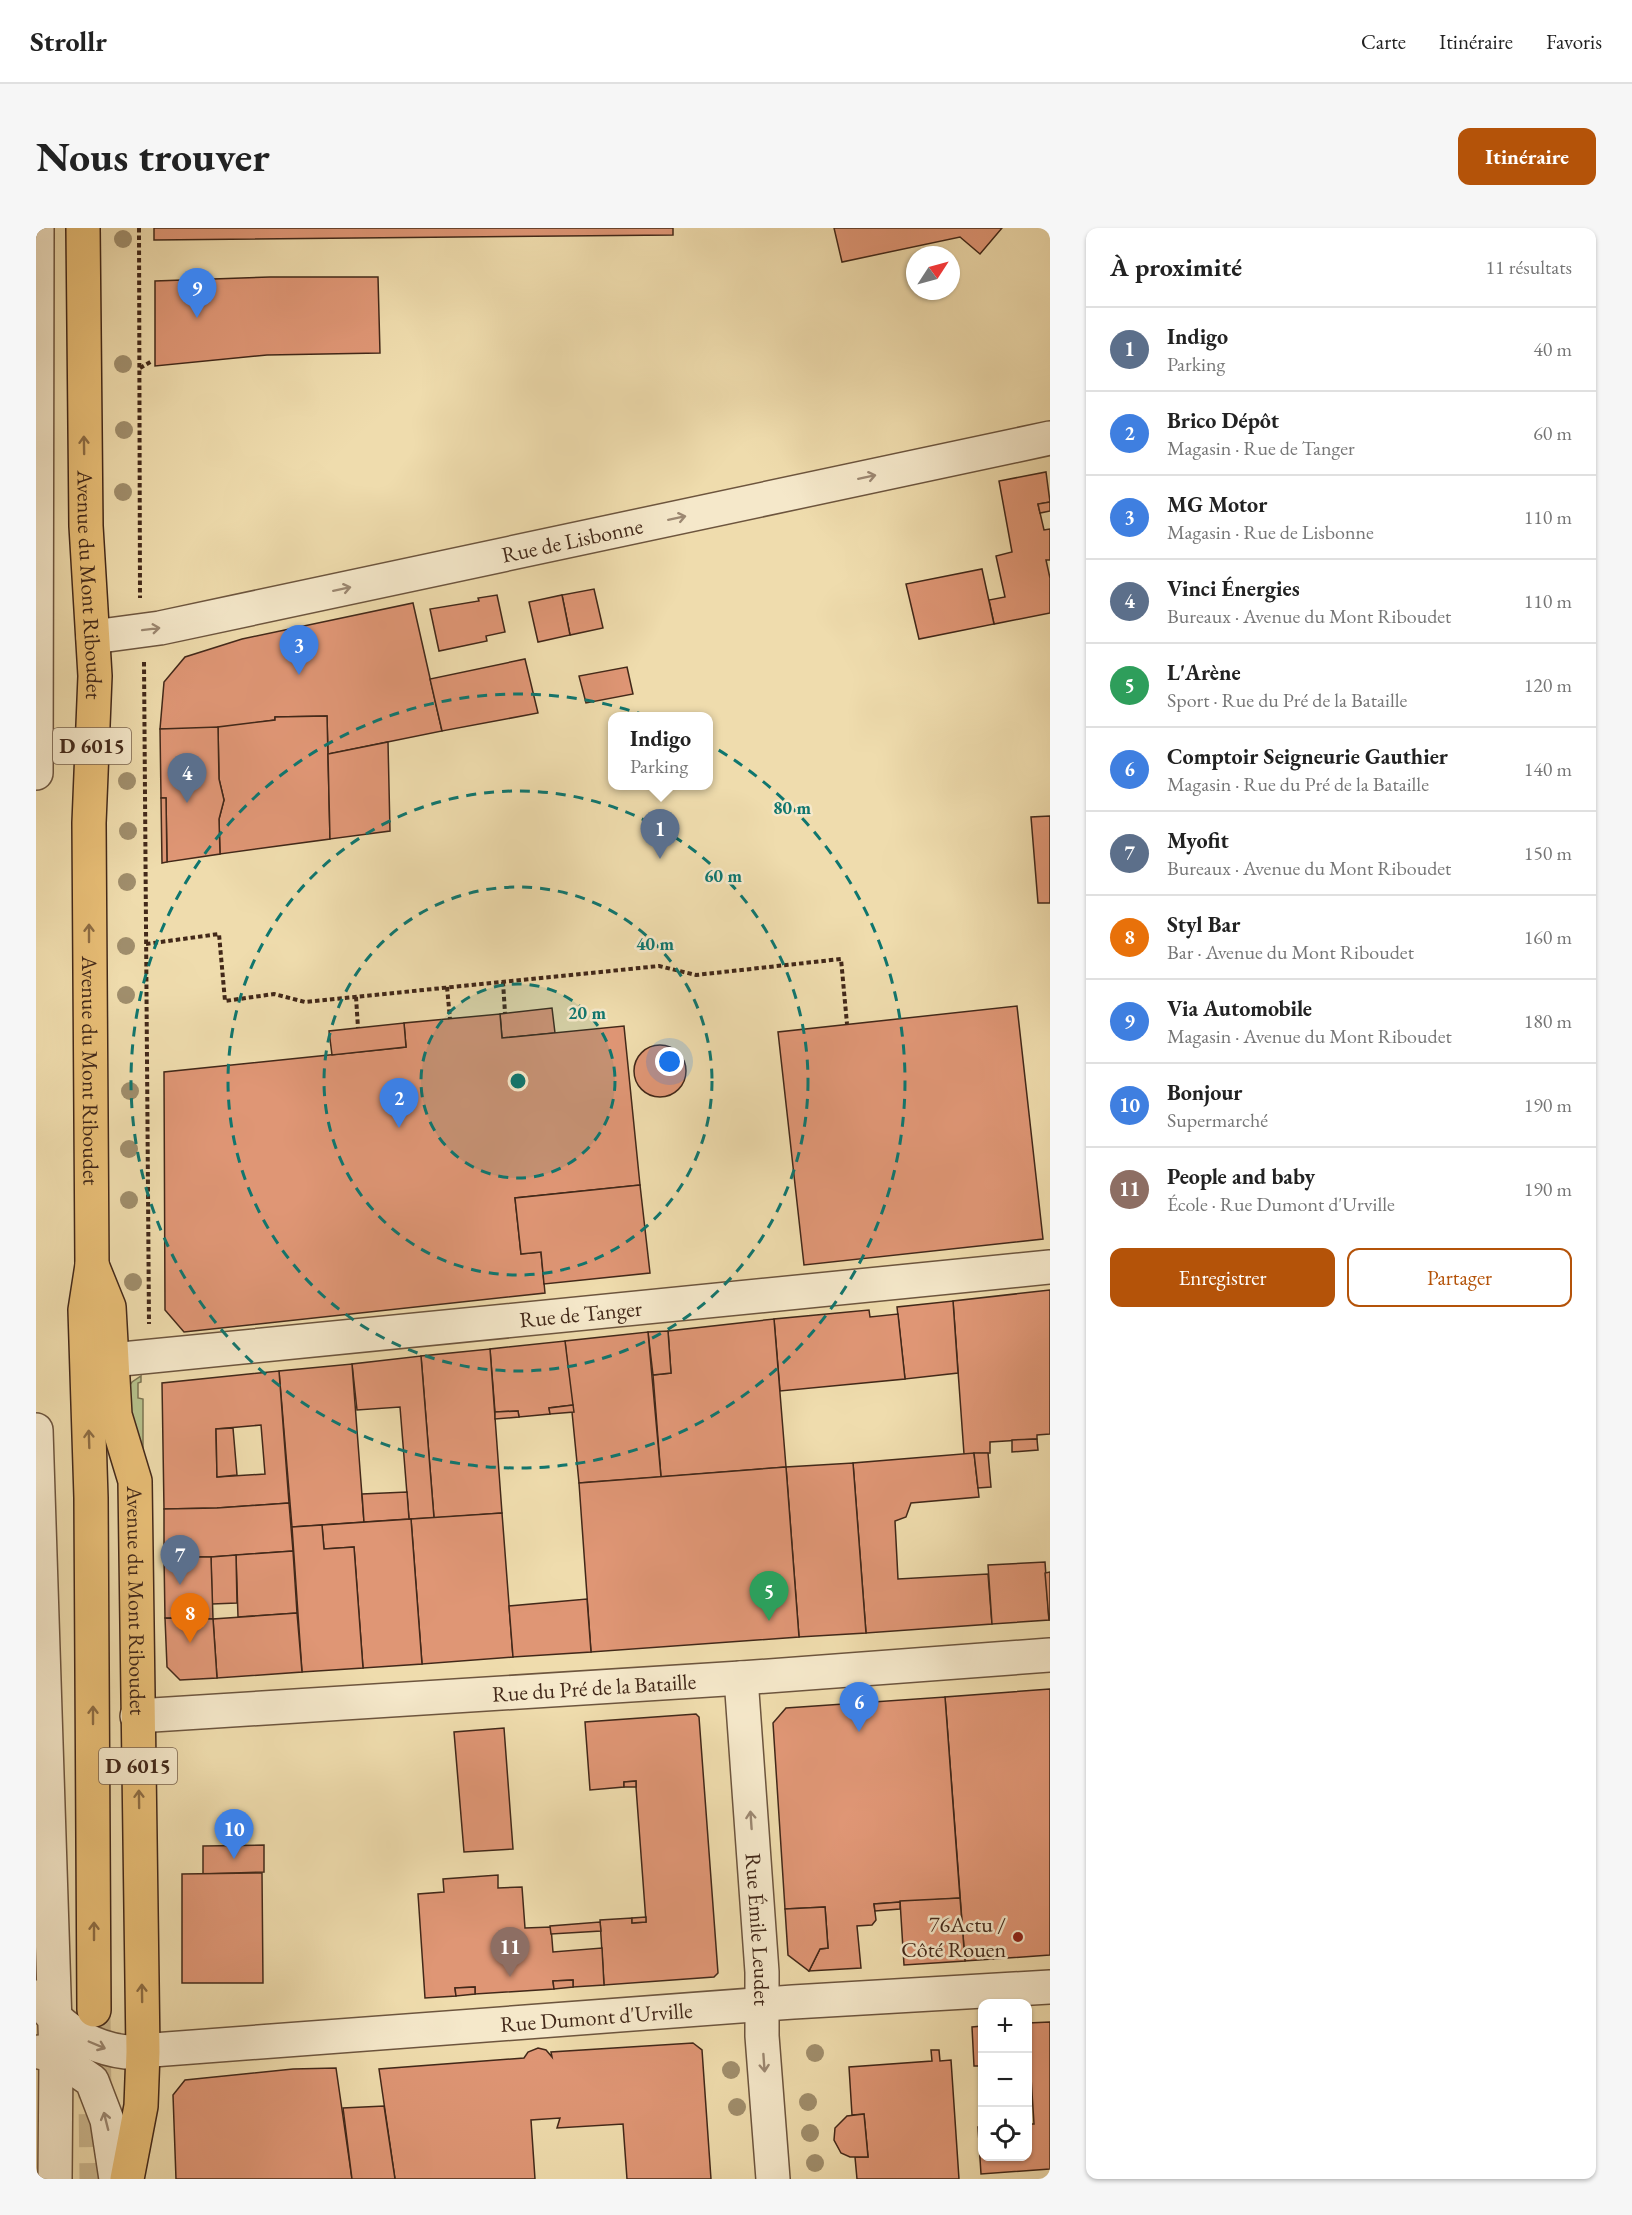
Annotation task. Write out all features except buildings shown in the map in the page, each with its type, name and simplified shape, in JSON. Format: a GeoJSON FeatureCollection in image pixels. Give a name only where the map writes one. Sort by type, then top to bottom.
{"type":"FeatureCollection","features":[{"type":"Feature","properties":{"kind":"main road","name":"Avenue du Mont Riboudet"},"geometry":{"type":"LineString","coordinates":[[83,228],[86,526],[95,692],[89,822],[92,1265],[85,1310],[91,1498],[94,2010]]}},
{"type":"Feature","properties":{"kind":"main road","name":"Avenue du Mont Riboudet"},"geometry":{"type":"LineString","coordinates":[[92,1265],[109,1306],[115,1415],[135,1481],[143,2052],[141,2106],[127,2179]]}},
{"type":"Feature","properties":{"kind":"street"},"geometry":{"type":"LineString","coordinates":[[36,773],[37,228]]}},
{"type":"Feature","properties":{"kind":"street","name":"Rue de Lisbonne"},"geometry":{"type":"LineString","coordinates":[[93,638],[144,631],[1050,438]]}},
{"type":"Feature","properties":{"kind":"street","name":"Rue de Tanger"},"geometry":{"type":"LineString","coordinates":[[112,1360],[1050,1267]]}},
{"type":"Feature","properties":{"kind":"street"},"geometry":{"type":"LineString","coordinates":[[36,1430],[46,2054],[55,2179]]}},
{"type":"Feature","properties":{"kind":"street","name":"Rue du Pré de la Bataille"},"geometry":{"type":"LineString","coordinates":[[137,1716],[741,1678],[1050,1655]]}},
{"type":"Feature","properties":{"kind":"street","name":"Rue Émile Leudet"},"geometry":{"type":"LineString","coordinates":[[741,1678],[764,2004],[762,2036],[773,2179]]}},
{"type":"Feature","properties":{"kind":"street","name":"Rue Dumont d'Urville"},"geometry":{"type":"LineString","coordinates":[[143,2052],[764,2004],[1050,1986]]}},
{"type":"Feature","properties":{"kind":"street"},"geometry":{"type":"LineString","coordinates":[[45,2008],[64,2028],[111,2050],[143,2052]]}},
{"type":"Feature","properties":{"kind":"street"},"geometry":{"type":"LineString","coordinates":[[46,2054],[92,2081],[107,2120],[116,2179]]}},
{"type":"Feature","properties":{"kind":"path"},"geometry":{"type":"LineString","coordinates":[[139,228],[140,604],[144,631],[149,1326]]}},
{"type":"Feature","properties":{"kind":"path"},"geometry":{"type":"LineString","coordinates":[[139,369],[152,361]]}},
{"type":"Feature","properties":{"kind":"path"},"geometry":{"type":"LineString","coordinates":[[146,944],[219,934],[225,1001],[274,994],[305,1002],[659,966],[696,975],[841,959],[847,1024]]}},
{"type":"Feature","properties":{"kind":"path"},"geometry":{"type":"LineString","coordinates":[[503,982],[505,1013]]}},
{"type":"Feature","properties":{"kind":"path"},"geometry":{"type":"LineString","coordinates":[[447,987],[450,1019]]}},
{"type":"Feature","properties":{"kind":"path"},"geometry":{"type":"LineString","coordinates":[[356,997],[358,1028]]}},
{"type":"Feature","properties":{"kind":"green space"},"geometry":{"type":"Polygon","coordinates":[[[141,1376],[141,1382],[138,1383],[138,1398],[143,1399],[143,1470],[125,1392],[132,1382],[141,1376]]]}},
{"type":"Feature","properties":{"kind":"tunnel"},"geometry":{"type":"LineString","coordinates":[[94,2016],[96,2179]]}},
{"type":"Feature","properties":{"kind":"place","name":"Via Automobile"},"geometry":{"type":"Point","coordinates":[197,318]}},
{"type":"Feature","properties":{"kind":"place","name":"MG Motor"},"geometry":{"type":"Point","coordinates":[299,675]}},
{"type":"Feature","properties":{"kind":"place","name":"Vinci Énergies"},"geometry":{"type":"Point","coordinates":[187,803]}},
{"type":"Feature","properties":{"kind":"place","name":"Indigo"},"geometry":{"type":"Point","coordinates":[660,859]}},
{"type":"Feature","properties":{"kind":"place","name":"Brico Dépôt"},"geometry":{"type":"Point","coordinates":[399,1128]}},
{"type":"Feature","properties":{"kind":"place","name":"Myofit"},"geometry":{"type":"Point","coordinates":[180,1585]}},
{"type":"Feature","properties":{"kind":"place","name":"L'Arène"},"geometry":{"type":"Point","coordinates":[769,1621]}},
{"type":"Feature","properties":{"kind":"place","name":"Styl Bar"},"geometry":{"type":"Point","coordinates":[190,1643]}},
{"type":"Feature","properties":{"kind":"place","name":"Comptoir Seigneurie Gauthier"},"geometry":{"type":"Point","coordinates":[859,1732]}},
{"type":"Feature","properties":{"kind":"place","name":"Bonjour"},"geometry":{"type":"Point","coordinates":[234,1859]}},
{"type":"Feature","properties":{"kind":"place","name":"76Actu / Côté Rouen"},"geometry":{"type":"Point","coordinates":[1018,1937]}},
{"type":"Feature","properties":{"kind":"place","name":"People and baby"},"geometry":{"type":"Point","coordinates":[510,1977]}}]}
